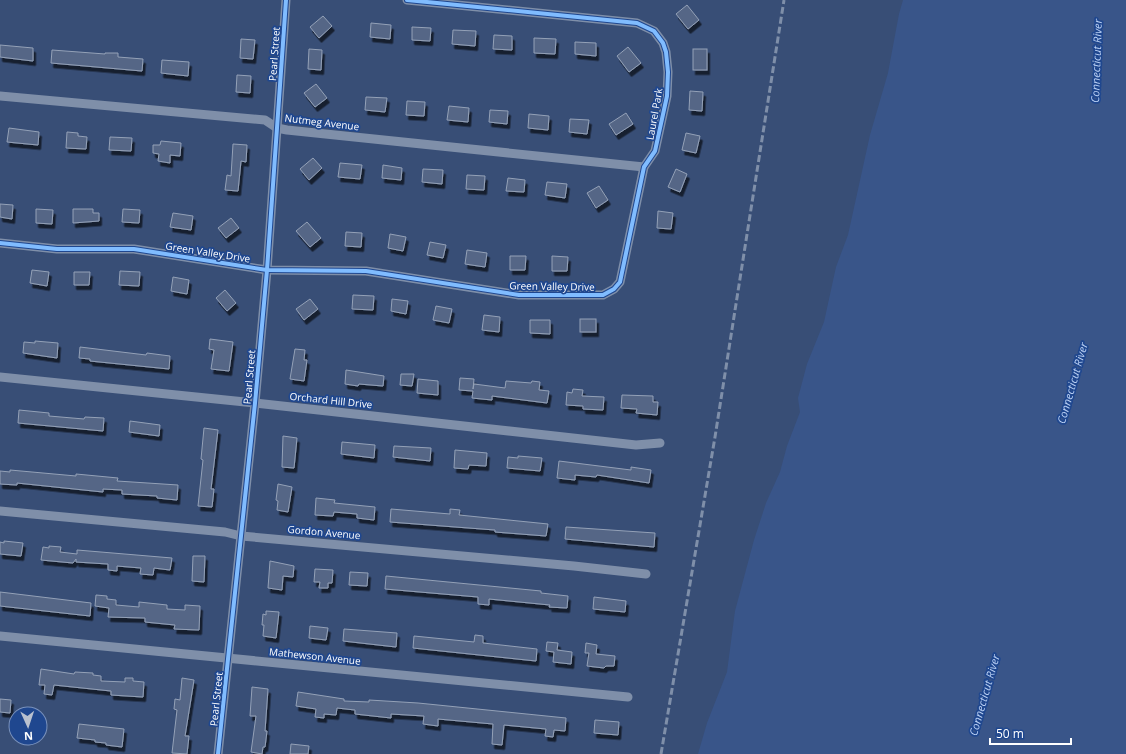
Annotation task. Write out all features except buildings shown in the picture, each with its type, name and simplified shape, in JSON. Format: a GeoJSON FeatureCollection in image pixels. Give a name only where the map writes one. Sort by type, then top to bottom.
{"type":"FeatureCollection","features":[{"type":"Feature","properties":{"kind":"street","name":"Pearl Street"},"geometry":{"type":"LineString","coordinates":[[218,754],[255,403],[267,270],[286,0]]}},
{"type":"Feature","properties":{"kind":"street","name":"Laurel Park"},"geometry":{"type":"LineString","coordinates":[[407,0],[637,23],[654,31],[663,43],[666,52],[668,72],[667,96],[655,151],[644,167],[620,282],[614,289],[604,295]]}},
{"type":"Feature","properties":{"kind":"street","name":"Nutmeg Avenue"},"geometry":{"type":"LineString","coordinates":[[0,96],[265,120],[277,128],[644,167]]}},
{"type":"Feature","properties":{"kind":"street","name":"Green Valley Drive"},"geometry":{"type":"LineString","coordinates":[[0,243],[57,249],[134,249],[267,270],[366,271],[519,295],[604,295]]}},
{"type":"Feature","properties":{"kind":"street","name":"Orchard Hill Drive"},"geometry":{"type":"LineString","coordinates":[[0,378],[255,403],[636,445],[660,443]]}},
{"type":"Feature","properties":{"kind":"street","name":"Gordon Avenue"},"geometry":{"type":"LineString","coordinates":[[0,511],[225,532],[241,536],[574,566],[646,574]]}},
{"type":"Feature","properties":{"kind":"street","name":"Mathewson Avenue"},"geometry":{"type":"LineString","coordinates":[[0,636],[628,697]]}},
{"type":"Feature","properties":{"kind":"water","name":"Connecticut River"},"geometry":{"type":"Polygon","coordinates":[[[903,0],[1126,0],[1126,754],[698,754],[707,723],[727,672],[735,611],[754,540],[766,503],[780,472],[787,446],[800,412],[798,398],[807,364],[824,322],[836,267],[848,235],[870,135],[888,73],[903,0]]]}},
{"type":"Feature","properties":{"kind":"railway"},"geometry":{"type":"LineString","coordinates":[[661,754],[715,437],[784,0]]}},
{"type":"Feature","properties":{"kind":"cycle path"},"geometry":{"type":"LineString","coordinates":[[218,754],[255,403],[267,270],[286,0]]}},
{"type":"Feature","properties":{"kind":"cycle path"},"geometry":{"type":"LineString","coordinates":[[0,243],[57,249],[134,249],[267,270],[366,271],[519,295],[603,295],[614,289],[620,282],[644,167],[655,151],[667,96],[668,72],[666,52],[663,43],[654,31],[637,23],[407,0]]}}]}
